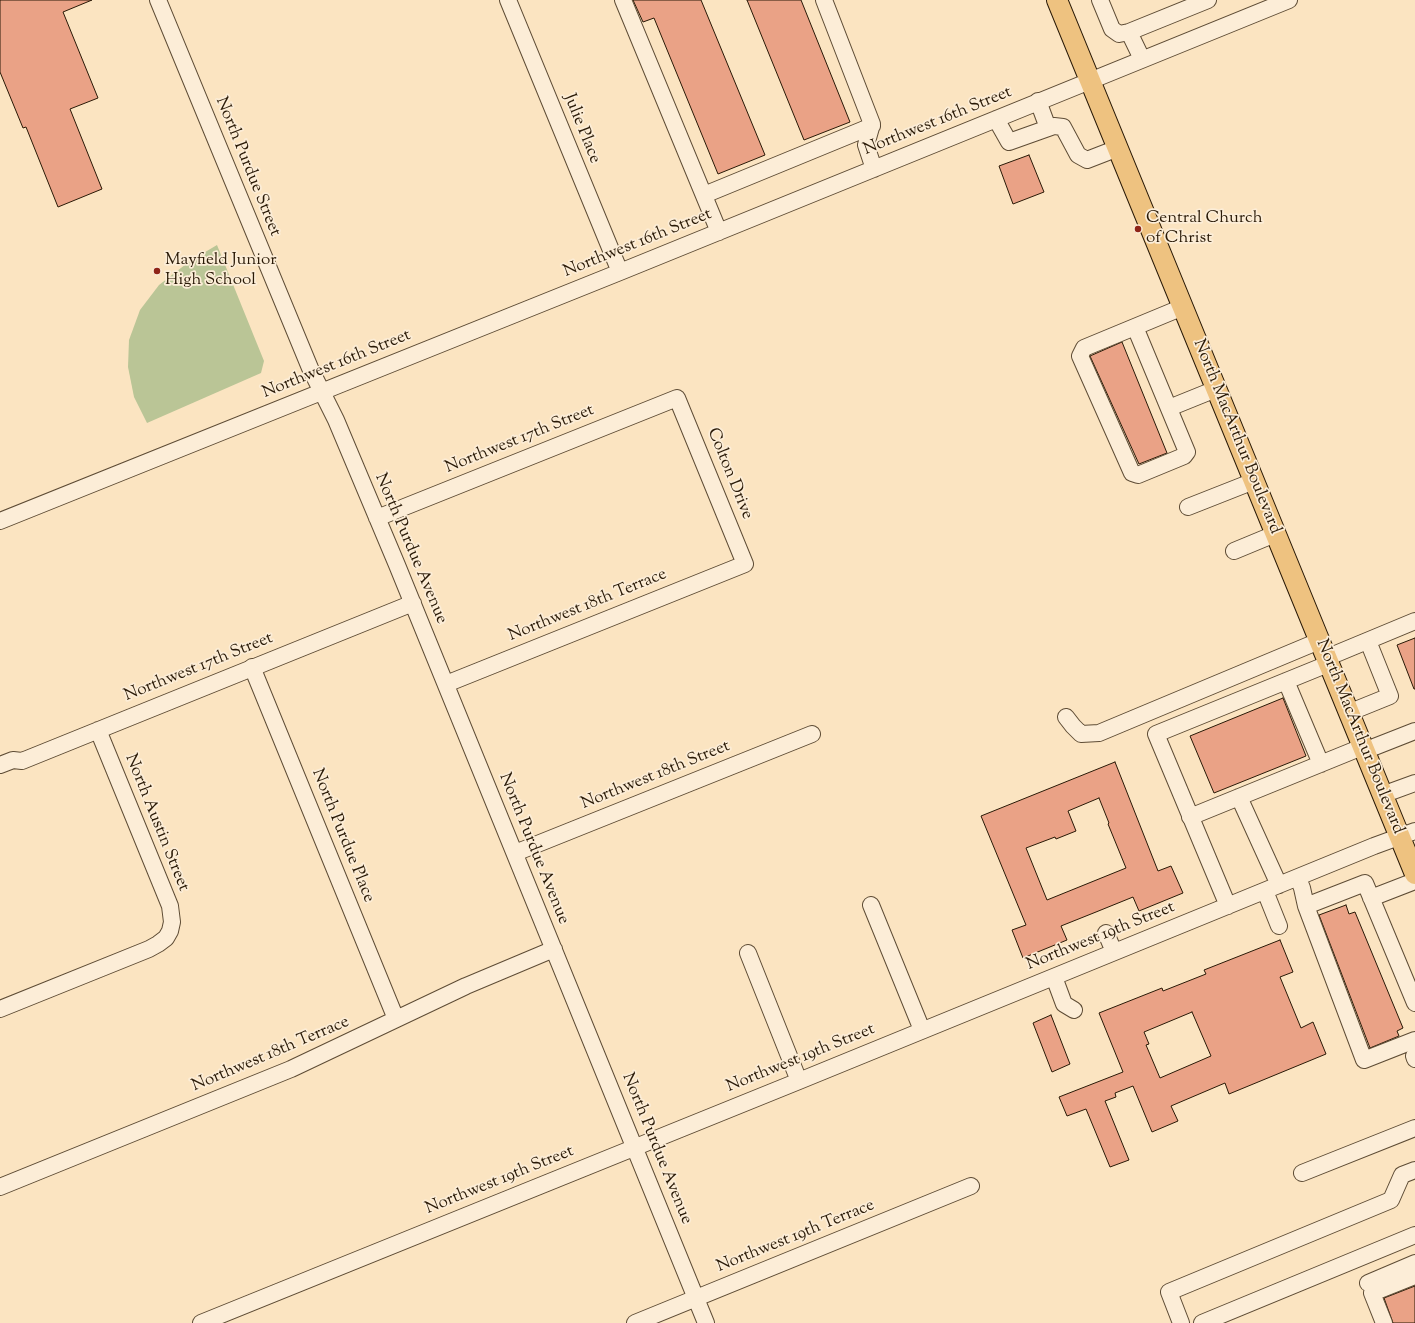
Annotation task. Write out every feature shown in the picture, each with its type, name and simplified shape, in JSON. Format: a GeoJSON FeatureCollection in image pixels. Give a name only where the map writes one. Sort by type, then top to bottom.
{"type":"FeatureCollection","features":[{"type":"Feature","properties":{"kind":"main road","name":"North MacArthur Boulevard"},"geometry":{"type":"LineString","coordinates":[[1057,0],[1382,796],[1407,833],[1415,874]]}},
{"type":"Feature","properties":{"kind":"street","name":"North Purdue Street"},"geometry":{"type":"LineString","coordinates":[[158,0],[321,391]]}},
{"type":"Feature","properties":{"kind":"street","name":"Julie Place"},"geometry":{"type":"LineString","coordinates":[[508,0],[620,272]]}},
{"type":"Feature","properties":{"kind":"street"},"geometry":{"type":"LineString","coordinates":[[624,0],[719,232]]}},
{"type":"Feature","properties":{"kind":"street"},"geometry":{"type":"LineString","coordinates":[[824,0],[872,126],[866,145],[874,169]]}},
{"type":"Feature","properties":{"kind":"street"},"geometry":{"type":"LineString","coordinates":[[1100,0],[1112,29],[1119,34],[1129,32],[1208,0]]}},
{"type":"Feature","properties":{"kind":"street","name":"Northwest 16th Street"},"geometry":{"type":"LineString","coordinates":[[0,521],[1038,102],[1142,59],[1258,6],[1289,0]]}},
{"type":"Feature","properties":{"kind":"street"},"geometry":{"type":"LineString","coordinates":[[1129,32],[1142,59]]}},
{"type":"Feature","properties":{"kind":"street"},"geometry":{"type":"LineString","coordinates":[[1038,102],[1048,128]]}},
{"type":"Feature","properties":{"kind":"street"},"geometry":{"type":"LineString","coordinates":[[996,119],[1009,142],[1054,126],[1063,127],[1078,155],[1087,160],[1118,148]]}},
{"type":"Feature","properties":{"kind":"street"},"geometry":{"type":"LineString","coordinates":[[704,195],[872,126]]}},
{"type":"Feature","properties":{"kind":"street"},"geometry":{"type":"LineString","coordinates":[[1135,327],[1187,452],[1184,456],[1138,475],[1132,473],[1080,356],[1084,348],[1183,307]]}},
{"type":"Feature","properties":{"kind":"street"},"geometry":{"type":"LineString","coordinates":[[1169,408],[1216,389]]}},
{"type":"Feature","properties":{"kind":"street","name":"North Purdue Avenue"},"geometry":{"type":"LineString","coordinates":[[321,391],[336,420],[413,603],[706,1323]]}},
{"type":"Feature","properties":{"kind":"street","name":"Northwest 17th Street"},"geometry":{"type":"LineString","coordinates":[[377,518],[677,398]]}},
{"type":"Feature","properties":{"kind":"street","name":"Colton Drive"},"geometry":{"type":"LineString","coordinates":[[677,398],[745,564]]}},
{"type":"Feature","properties":{"kind":"street"},"geometry":{"type":"LineString","coordinates":[[1188,507],[1254,481]]}},
{"type":"Feature","properties":{"kind":"street"},"geometry":{"type":"LineString","coordinates":[[1234,551],[1275,534]]}},
{"type":"Feature","properties":{"kind":"street","name":"Northwest 18th Terrace"},"geometry":{"type":"LineString","coordinates":[[446,684],[745,564]]}},
{"type":"Feature","properties":{"kind":"street","name":"Northwest 17th Street"},"geometry":{"type":"LineString","coordinates":[[0,765],[13,760],[22,761],[413,603]]}},
{"type":"Feature","properties":{"kind":"street"},"geometry":{"type":"LineString","coordinates":[[1066,717],[1072,726],[1081,734],[1099,733],[1324,654],[1368,641],[1415,621]]}},
{"type":"Feature","properties":{"kind":"street"},"geometry":{"type":"LineString","coordinates":[[1348,713],[1390,696],[1368,641]]}},
{"type":"Feature","properties":{"kind":"street"},"geometry":{"type":"LineString","coordinates":[[1228,906],[1156,734],[1286,681],[1324,654]]}},
{"type":"Feature","properties":{"kind":"street","name":"North Purdue Place"},"geometry":{"type":"LineString","coordinates":[[252,667],[396,1019]]}},
{"type":"Feature","properties":{"kind":"street"},"geometry":{"type":"LineString","coordinates":[[1286,681],[1321,764]]}},
{"type":"Feature","properties":{"kind":"street","name":"North Austin Street"},"geometry":{"type":"LineString","coordinates":[[0,1009],[149,949],[166,938],[170,931],[172,922],[170,906],[98,730]]}},
{"type":"Feature","properties":{"kind":"street"},"geometry":{"type":"LineString","coordinates":[[1190,817],[1321,764],[1415,731]]}},
{"type":"Feature","properties":{"kind":"street","name":"Northwest 18th Street"},"geometry":{"type":"LineString","coordinates":[[515,853],[812,734]]}},
{"type":"Feature","properties":{"kind":"street"},"geometry":{"type":"LineString","coordinates":[[1382,796],[1415,782]]}},
{"type":"Feature","properties":{"kind":"street"},"geometry":{"type":"LineString","coordinates":[[1239,797],[1272,888],[1279,926]]}},
{"type":"Feature","properties":{"kind":"street","name":"Northwest 19th Street"},"geometry":{"type":"LineString","coordinates":[[201,1323],[1407,833]]}},
{"type":"Feature","properties":{"kind":"street"},"geometry":{"type":"LineString","coordinates":[[1298,878],[1306,906],[1364,1060],[1415,1052]]}},
{"type":"Feature","properties":{"kind":"street"},"geometry":{"type":"LineString","coordinates":[[1371,898],[1415,881]]}},
{"type":"Feature","properties":{"kind":"street"},"geometry":{"type":"LineString","coordinates":[[1306,906],[1365,883],[1415,1003]]}},
{"type":"Feature","properties":{"kind":"street"},"geometry":{"type":"LineString","coordinates":[[871,905],[922,1030]]}},
{"type":"Feature","properties":{"kind":"street"},"geometry":{"type":"LineString","coordinates":[[1106,933],[1114,952]]}},
{"type":"Feature","properties":{"kind":"street","name":"Northwest 18th Terrace"},"geometry":{"type":"LineString","coordinates":[[0,1187],[278,1074],[466,986],[554,949]]}},
{"type":"Feature","properties":{"kind":"street"},"geometry":{"type":"LineString","coordinates":[[748,953],[799,1081]]}},
{"type":"Feature","properties":{"kind":"street"},"geometry":{"type":"LineString","coordinates":[[1054,977],[1064,1004],[1074,1010]]}},
{"type":"Feature","properties":{"kind":"street"},"geometry":{"type":"LineString","coordinates":[[1302,1173],[1415,1128]]}},
{"type":"Feature","properties":{"kind":"street"},"geometry":{"type":"LineString","coordinates":[[1181,1323],[1169,1292],[1391,1200],[1402,1175],[1415,1170]]}},
{"type":"Feature","properties":{"kind":"street","name":"Northwest 19th Terrace"},"geometry":{"type":"LineString","coordinates":[[634,1323],[971,1186]]}},
{"type":"Feature","properties":{"kind":"street"},"geometry":{"type":"LineString","coordinates":[[1202,1323],[1415,1235]]}},
{"type":"Feature","properties":{"kind":"street"},"geometry":{"type":"LineString","coordinates":[[1368,1282],[1415,1263]]}},
{"type":"Feature","properties":{"kind":"street"},"geometry":{"type":"LineString","coordinates":[[1384,1323],[1372,1293],[1415,1276]]}},
{"type":"Feature","properties":{"kind":"green space"},"geometry":{"type":"Polygon","coordinates":[[[217,245],[264,361],[261,373],[147,423],[134,397],[128,367],[129,340],[140,310],[159,285],[190,261],[217,245]]]}},
{"type":"Feature","properties":{"kind":"building"},"geometry":{"type":"Polygon","coordinates":[[[0,0],[92,0],[63,12],[98,98],[70,109],[102,189],[58,207],[26,127],[23,128],[0,72],[0,0]]]}},
{"type":"Feature","properties":{"kind":"building"},"geometry":{"type":"Polygon","coordinates":[[[633,0],[701,0],[765,155],[718,174],[654,18],[643,22],[633,0]]]}},
{"type":"Feature","properties":{"kind":"building"},"geometry":{"type":"Polygon","coordinates":[[[747,0],[801,0],[850,122],[804,140],[747,0]]]}},
{"type":"Feature","properties":{"kind":"building"},"geometry":{"type":"Polygon","coordinates":[[[1029,155],[1044,192],[1013,204],[999,166],[1029,155]]]}},
{"type":"Feature","properties":{"kind":"building"},"geometry":{"type":"Polygon","coordinates":[[[1122,342],[1167,453],[1139,464],[1090,356],[1122,342]]]}},
{"type":"Feature","properties":{"kind":"building"},"geometry":{"type":"Polygon","coordinates":[[[1415,638],[1415,689],[1414,689],[1397,645],[1415,638]]]}},
{"type":"Feature","properties":{"kind":"building"},"geometry":{"type":"Polygon","coordinates":[[[1283,698],[1306,756],[1214,793],[1190,736],[1283,698]]]}},
{"type":"Feature","properties":{"kind":"building"},"geometry":{"type":"Polygon","coordinates":[[[1115,762],[1158,871],[1171,866],[1183,893],[1139,911],[1133,897],[1061,926],[1067,940],[1023,958],[1012,930],[1026,925],[981,816],[1115,762]],[[1099,798],[1068,811],[1076,831],[1026,848],[1047,900],[1126,868],[1108,824],[1109,823],[1099,798]]]}},
{"type":"Feature","properties":{"kind":"building"},"geometry":{"type":"Polygon","coordinates":[[[1346,905],[1349,914],[1355,912],[1403,1028],[1397,1031],[1399,1036],[1370,1048],[1319,915],[1346,905]]]}},
{"type":"Feature","properties":{"kind":"building"},"geometry":{"type":"Polygon","coordinates":[[[1280,940],[1293,972],[1280,977],[1301,1028],[1313,1022],[1326,1054],[1229,1094],[1225,1083],[1171,1106],[1178,1121],[1152,1132],[1133,1086],[1115,1093],[1116,1097],[1105,1101],[1129,1160],[1110,1167],[1086,1109],[1067,1116],[1059,1097],[1123,1072],[1099,1013],[1162,988],[1163,991],[1206,974],[1204,970],[1280,940]],[[1192,1012],[1144,1032],[1149,1044],[1146,1045],[1160,1078],[1211,1056],[1192,1012]]]}},
{"type":"Feature","properties":{"kind":"building"},"geometry":{"type":"Polygon","coordinates":[[[1051,1015],[1070,1064],[1052,1072],[1033,1023],[1051,1015]]]}},
{"type":"Feature","properties":{"kind":"building"},"geometry":{"type":"Polygon","coordinates":[[[1415,1286],[1415,1323],[1393,1323],[1384,1298],[1415,1286]]]}},
{"type":"Feature","properties":{"kind":"place","name":"Central Church of Christ"},"geometry":{"type":"Point","coordinates":[1138,229]}},
{"type":"Feature","properties":{"kind":"place","name":"Mayfield Junior High School"},"geometry":{"type":"Point","coordinates":[157,271]}}]}
